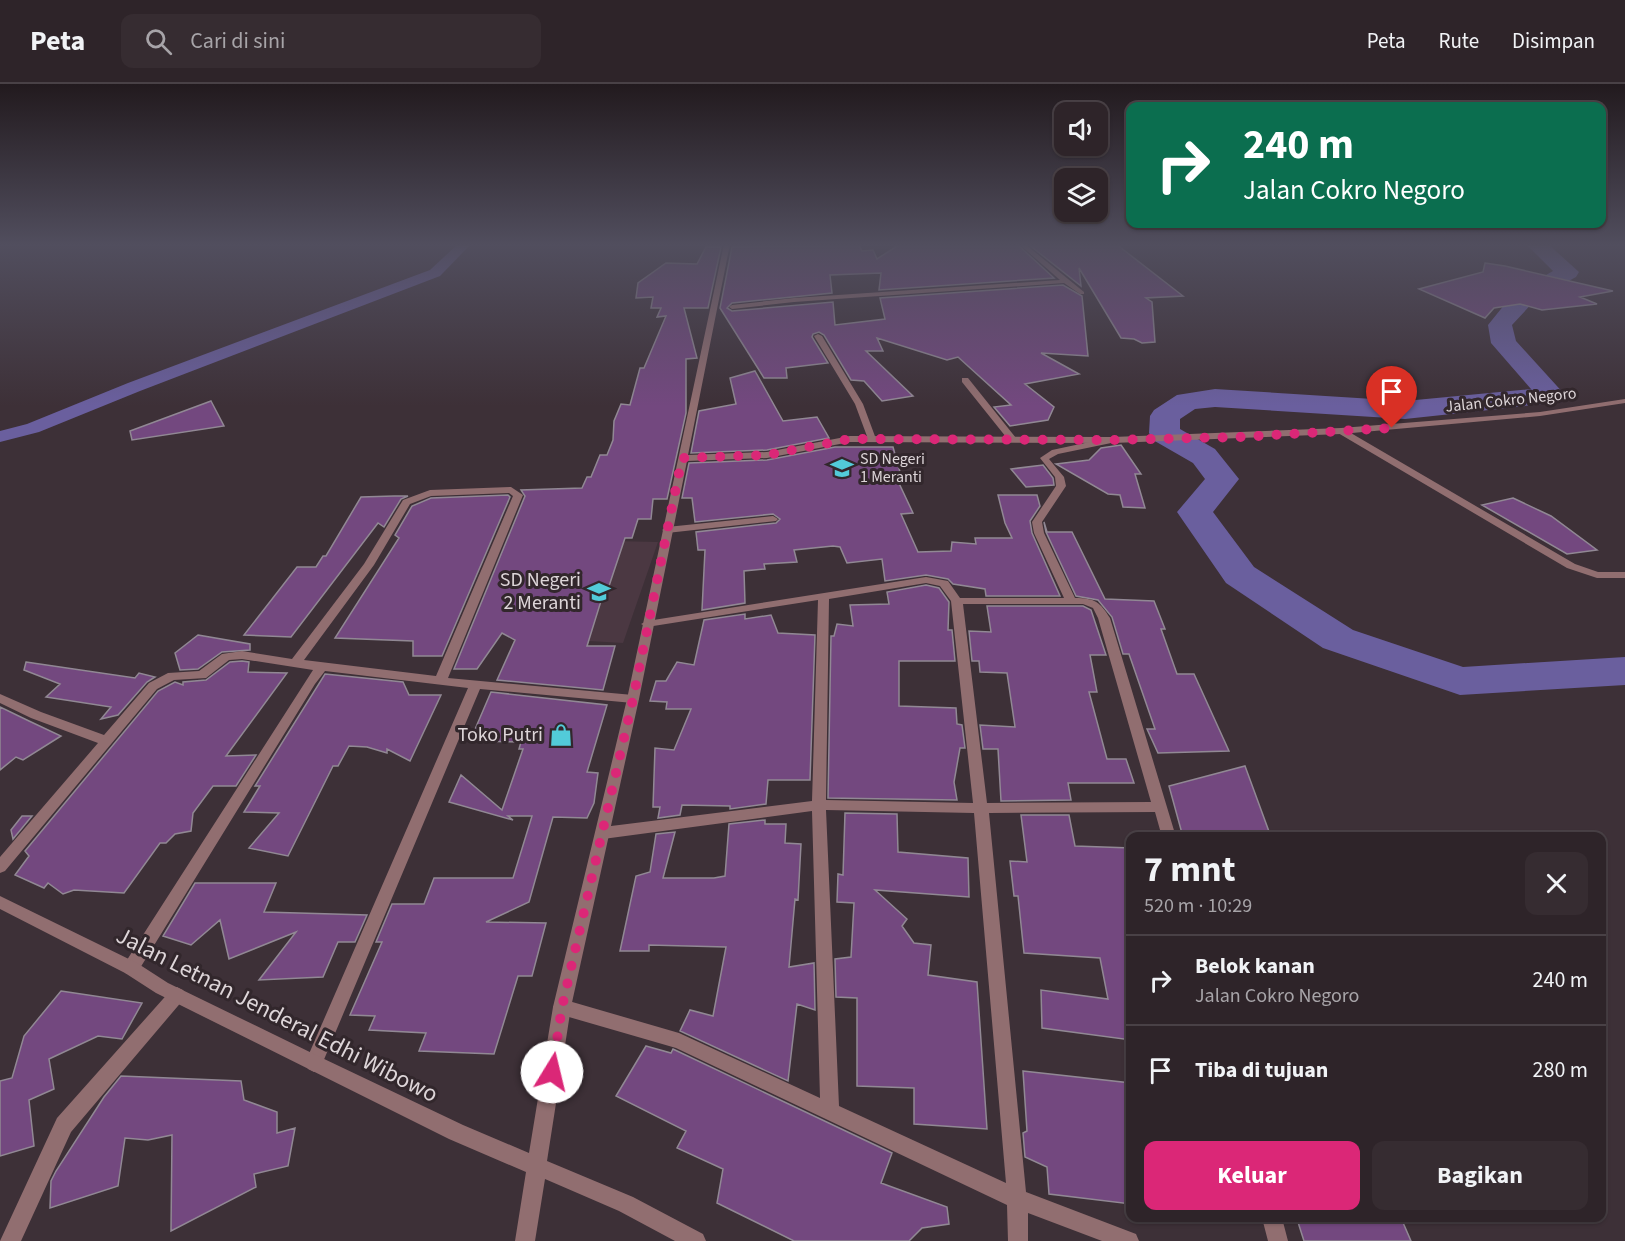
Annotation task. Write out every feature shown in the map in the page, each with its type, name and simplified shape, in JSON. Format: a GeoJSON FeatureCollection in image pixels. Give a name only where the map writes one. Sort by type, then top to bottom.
{"type":"FeatureCollection","features":[{"type":"Feature","properties":{"kind":"street"},"geometry":{"type":"LineString","coordinates":[[525,1241],[562,1007],[633,699],[716,298]]}},
{"type":"Feature","properties":{"kind":"street"},"geometry":{"type":"LineString","coordinates":[[732,307],[824,298]]}},
{"type":"Feature","properties":{"kind":"street"},"geometry":{"type":"LineString","coordinates":[[818,336],[859,404],[872,439]]}},
{"type":"Feature","properties":{"kind":"street"},"geometry":{"type":"LineString","coordinates":[[965,380],[1013,440]]}},
{"type":"Feature","properties":{"kind":"street","name":"Jalan Cokro Negoro"},"geometry":{"type":"LineString","coordinates":[[682,458],[747,457],[829,442],[872,439],[1113,440],[1240,437],[1341,431],[1540,414],[1625,401]]}},
{"type":"Feature","properties":{"kind":"street"},"geometry":{"type":"LineString","coordinates":[[1341,431],[1571,566],[1597,575],[1625,575]]}},
{"type":"Feature","properties":{"kind":"street"},"geometry":{"type":"LineString","coordinates":[[1071,600],[1039,532],[1037,522],[1061,486],[1058,473],[1046,463],[1044,458],[1054,452],[1113,440]]}},
{"type":"Feature","properties":{"kind":"street"},"geometry":{"type":"LineString","coordinates":[[296,662],[345,600],[381,546],[406,502],[430,493],[512,490],[518,495],[441,681]]}},
{"type":"Feature","properties":{"kind":"street"},"geometry":{"type":"LineString","coordinates":[[667,530],[773,519]]}},
{"type":"Feature","properties":{"kind":"street"},"geometry":{"type":"LineString","coordinates":[[647,624],[926,580],[944,583],[957,601],[981,808],[1017,1199],[1018,1241]]}},
{"type":"Feature","properties":{"kind":"street"},"geometry":{"type":"LineString","coordinates":[[824,596],[819,805],[830,1111]]}},
{"type":"Feature","properties":{"kind":"street"},"geometry":{"type":"LineString","coordinates":[[957,601],[1071,600],[1090,602],[1096,606],[1104,618],[1168,832]]}},
{"type":"Feature","properties":{"kind":"street"},"geometry":{"type":"LineString","coordinates":[[0,867],[153,686],[172,676],[202,675],[220,661],[235,655],[476,685],[633,699]]}},
{"type":"Feature","properties":{"kind":"street"},"geometry":{"type":"LineString","coordinates":[[131,968],[310,682],[322,667]]}},
{"type":"Feature","properties":{"kind":"street"},"geometry":{"type":"LineString","coordinates":[[314,1063],[476,685]]}},
{"type":"Feature","properties":{"kind":"street"},"geometry":{"type":"LineString","coordinates":[[0,698],[36,715],[107,741]]}},
{"type":"Feature","properties":{"kind":"street"},"geometry":{"type":"LineString","coordinates":[[603,833],[819,805],[981,808],[1161,807]]}},
{"type":"Feature","properties":{"kind":"street","name":"Jalan Letnan Jenderal Edhi Wibowo"},"geometry":{"type":"LineString","coordinates":[[0,902],[131,968],[162,988],[314,1063],[456,1132],[626,1204],[696,1241]]}},
{"type":"Feature","properties":{"kind":"street"},"geometry":{"type":"LineString","coordinates":[[10,1241],[64,1125],[177,994]]}},
{"type":"Feature","properties":{"kind":"street"},"geometry":{"type":"LineString","coordinates":[[562,1007],[679,1041],[1017,1199],[1129,1241]]}},
{"type":"Feature","properties":{"kind":"street"},"geometry":{"type":"LineString","coordinates":[[1273,1222],[1278,1241]]}},
{"type":"Feature","properties":{"kind":"shaded area","name":"SD Negeri 2 Meranti"},"geometry":{"type":"Polygon","coordinates":[[[566,540],[658,542],[623,643],[589,641],[587,653],[566,540]]]}},
{"type":"Feature","properties":{"kind":"building"},"geometry":{"type":"Polygon","coordinates":[[[653,298],[710,298],[708,308],[684,308],[697,358],[686,359],[686,413],[667,499],[653,499],[651,519],[638,519],[632,538],[625,538],[587,646],[615,646],[603,690],[497,680],[515,640],[502,633],[477,669],[454,669],[525,496],[521,490],[582,488],[587,477],[591,477],[600,455],[607,455],[613,440],[614,421],[621,404],[630,405],[640,368],[644,368],[666,316],[657,317],[661,308],[651,308],[653,298]]]}},
{"type":"Feature","properties":{"kind":"building"},"geometry":{"type":"Polygon","coordinates":[[[722,298],[782,298],[732,303],[727,308],[732,311],[833,302],[835,325],[885,319],[880,298],[1082,298],[1088,356],[1041,353],[1079,374],[1025,384],[1054,407],[1048,420],[1010,426],[994,407],[1011,405],[958,357],[947,360],[877,338],[883,351],[866,351],[913,396],[882,401],[864,381],[851,380],[824,335],[819,332],[813,334],[812,337],[828,363],[786,368],[787,378],[764,378],[720,308],[722,298]]]}},
{"type":"Feature","properties":{"kind":"building"},"geometry":{"type":"Polygon","coordinates":[[[1097,298],[1146,298],[1152,302],[1155,342],[1142,343],[1134,339],[1121,338],[1097,298]]]}},
{"type":"Feature","properties":{"kind":"building"},"geometry":{"type":"Polygon","coordinates":[[[1439,298],[1582,298],[1597,304],[1542,310],[1520,304],[1494,308],[1485,318],[1439,298]]]}},
{"type":"Feature","properties":{"kind":"building"},"geometry":{"type":"Polygon","coordinates":[[[755,371],[783,421],[817,417],[829,438],[767,450],[691,453],[699,411],[736,404],[730,378],[755,371]]]}},
{"type":"Feature","properties":{"kind":"building"},"geometry":{"type":"Polygon","coordinates":[[[211,401],[224,426],[132,440],[130,431],[211,401]]]}},
{"type":"Feature","properties":{"kind":"building"},"geometry":{"type":"Polygon","coordinates":[[[1121,445],[1141,474],[1135,474],[1145,508],[1123,507],[1120,495],[1108,494],[1056,464],[1089,460],[1101,448],[1121,445]]]}},
{"type":"Feature","properties":{"kind":"building"},"geometry":{"type":"Polygon","coordinates":[[[835,447],[893,447],[902,479],[897,479],[913,513],[901,514],[918,552],[951,551],[952,542],[976,544],[975,538],[1012,538],[1005,523],[998,495],[1037,495],[1040,506],[1030,521],[1032,533],[1060,596],[986,596],[985,589],[953,584],[948,579],[926,575],[885,581],[882,559],[847,563],[840,547],[833,546],[794,550],[797,562],[764,564],[765,569],[744,571],[745,603],[702,610],[705,550],[698,550],[696,532],[776,523],[780,519],[773,514],[695,522],[692,498],[682,498],[689,463],[767,460],[835,447]]]}},
{"type":"Feature","properties":{"kind":"building"},"geometry":{"type":"Polygon","coordinates":[[[1043,465],[1053,478],[1054,485],[1026,487],[1011,469],[1043,465]]]}},
{"type":"Feature","properties":{"kind":"building"},"geometry":{"type":"Polygon","coordinates":[[[508,495],[510,497],[442,656],[413,656],[413,641],[335,638],[399,538],[395,535],[412,506],[431,498],[508,495]]]}},
{"type":"Feature","properties":{"kind":"building"},"geometry":{"type":"Polygon","coordinates":[[[408,496],[401,499],[384,527],[378,523],[291,637],[244,635],[297,567],[316,567],[323,556],[326,556],[361,497],[408,496]]]}},
{"type":"Feature","properties":{"kind":"building"},"geometry":{"type":"Polygon","coordinates":[[[1513,498],[1551,516],[1597,550],[1567,554],[1482,505],[1513,498]]]}},
{"type":"Feature","properties":{"kind":"building"},"geometry":{"type":"Polygon","coordinates":[[[1044,522],[1047,532],[1072,532],[1105,599],[1154,601],[1165,629],[1161,629],[1177,674],[1194,674],[1229,751],[1158,753],[1147,729],[1155,729],[1129,654],[1123,654],[1112,617],[1098,600],[1076,596],[1046,532],[1044,522]]]}},
{"type":"Feature","properties":{"kind":"building"},"geometry":{"type":"Polygon","coordinates":[[[926,585],[939,588],[949,602],[948,630],[952,630],[955,661],[899,661],[899,706],[956,708],[957,724],[962,725],[965,748],[960,748],[954,782],[957,800],[828,798],[831,636],[834,636],[837,624],[853,626],[850,605],[889,604],[887,592],[926,585]]]}},
{"type":"Feature","properties":{"kind":"building"},"geometry":{"type":"Polygon","coordinates":[[[987,606],[1083,606],[1091,610],[1106,655],[1090,655],[1097,692],[1089,692],[1107,759],[1126,759],[1134,783],[1068,783],[1071,800],[1001,801],[998,749],[983,749],[980,725],[1015,727],[1007,673],[980,672],[979,661],[972,661],[969,631],[991,632],[987,606]]]}},
{"type":"Feature","properties":{"kind":"building"},"geometry":{"type":"Polygon","coordinates":[[[745,614],[745,619],[771,615],[778,633],[815,635],[810,780],[768,780],[766,804],[730,809],[730,806],[682,805],[680,815],[658,818],[660,807],[653,807],[655,748],[674,750],[691,709],[666,709],[667,702],[650,701],[656,681],[666,681],[677,662],[694,665],[704,620],[745,614]]]}},
{"type":"Feature","properties":{"kind":"building"},"geometry":{"type":"Polygon","coordinates":[[[198,635],[250,644],[250,650],[222,652],[198,669],[180,670],[175,653],[198,635]]]}},
{"type":"Feature","properties":{"kind":"building"},"geometry":{"type":"Polygon","coordinates":[[[26,662],[135,678],[139,673],[155,677],[147,682],[118,715],[101,719],[111,707],[46,697],[60,684],[24,670],[26,662]]]}},
{"type":"Feature","properties":{"kind":"building"},"geometry":{"type":"Polygon","coordinates":[[[230,662],[249,662],[248,672],[287,673],[226,756],[256,755],[236,786],[213,786],[193,813],[191,831],[175,834],[166,843],[160,843],[124,893],[74,890],[63,894],[48,883],[44,888],[15,875],[29,856],[25,851],[158,691],[175,682],[183,685],[183,682],[206,680],[230,662]]]}},
{"type":"Feature","properties":{"kind":"building"},"geometry":{"type":"Polygon","coordinates":[[[325,674],[403,682],[409,695],[441,695],[410,761],[387,749],[387,753],[367,747],[349,746],[338,766],[333,766],[288,856],[249,848],[279,813],[244,812],[260,786],[255,786],[325,674]]]}},
{"type":"Feature","properties":{"kind":"building"},"geometry":{"type":"Polygon","coordinates":[[[491,692],[607,705],[587,772],[598,773],[594,803],[587,818],[553,817],[529,902],[486,922],[546,923],[532,976],[518,976],[494,1054],[419,1051],[426,1033],[369,1030],[375,1016],[350,1015],[382,942],[376,942],[392,904],[424,904],[434,878],[513,878],[532,816],[508,816],[513,820],[449,802],[461,775],[502,810],[523,749],[519,749],[521,742],[470,741],[491,692]]]}},
{"type":"Feature","properties":{"kind":"building"},"geometry":{"type":"Polygon","coordinates":[[[0,707],[61,736],[23,760],[16,757],[0,770],[0,707]]]}},
{"type":"Feature","properties":{"kind":"building"},"geometry":{"type":"Polygon","coordinates":[[[1245,766],[1269,832],[1182,832],[1169,786],[1245,766]]]}},
{"type":"Feature","properties":{"kind":"building"},"geometry":{"type":"Polygon","coordinates":[[[845,813],[897,814],[898,852],[968,858],[969,897],[875,890],[907,919],[902,926],[914,943],[931,945],[928,975],[977,982],[987,1129],[914,1124],[914,1088],[857,1086],[857,998],[836,997],[835,959],[851,957],[854,903],[837,902],[838,874],[843,875],[845,813]]]}},
{"type":"Feature","properties":{"kind":"building"},"geometry":{"type":"Polygon","coordinates":[[[1021,815],[1069,815],[1075,846],[1126,848],[1126,1039],[1042,1028],[1041,990],[1108,999],[1100,958],[1024,953],[1018,896],[1014,896],[1010,861],[1027,862],[1021,815]]]}},
{"type":"Feature","properties":{"kind":"building"},"geometry":{"type":"Polygon","coordinates":[[[22,816],[32,816],[13,839],[11,830],[22,816]]]}},
{"type":"Feature","properties":{"kind":"building"},"geometry":{"type":"Polygon","coordinates":[[[765,820],[765,824],[786,824],[785,843],[801,844],[798,900],[795,899],[789,967],[814,963],[815,1010],[797,1004],[788,1081],[680,1031],[690,1010],[713,1016],[726,947],[649,945],[649,951],[620,951],[636,876],[650,872],[656,834],[675,832],[663,878],[714,878],[725,876],[729,824],[765,820]]]}},
{"type":"Feature","properties":{"kind":"building"},"geometry":{"type":"Polygon","coordinates":[[[195,883],[276,883],[264,912],[367,915],[355,942],[338,942],[323,977],[259,980],[296,932],[229,959],[220,920],[191,945],[163,936],[195,883]]]}},
{"type":"Feature","properties":{"kind":"building"},"geometry":{"type":"Polygon","coordinates":[[[61,991],[142,1003],[122,1039],[98,1036],[49,1059],[54,1089],[29,1100],[34,1146],[0,1156],[0,1081],[12,1078],[24,1036],[61,991]]]}},
{"type":"Feature","properties":{"kind":"building"},"geometry":{"type":"Polygon","coordinates":[[[646,1046],[671,1053],[673,1049],[892,1153],[881,1183],[947,1207],[949,1224],[922,1228],[909,1241],[794,1241],[717,1203],[723,1169],[677,1148],[686,1131],[616,1096],[646,1046]]]}},
{"type":"Feature","properties":{"kind":"building"},"geometry":{"type":"Polygon","coordinates":[[[1023,1071],[1126,1082],[1126,1203],[1049,1194],[1047,1167],[1025,1157],[1023,1133],[1027,1131],[1023,1071]]]}},
{"type":"Feature","properties":{"kind":"building"},"geometry":{"type":"Polygon","coordinates":[[[121,1076],[241,1081],[244,1100],[277,1112],[277,1133],[295,1128],[288,1166],[254,1174],[256,1187],[171,1231],[172,1135],[148,1140],[125,1138],[118,1186],[50,1208],[51,1181],[56,1171],[104,1097],[121,1076]]]}},
{"type":"Feature","properties":{"kind":"building"},"geometry":{"type":"Polygon","coordinates":[[[1298,1222],[1403,1222],[1411,1241],[1304,1241],[1298,1222]]]}},
{"type":"Feature","properties":{"kind":"waterway"},"geometry":{"type":"LineString","coordinates":[[0,437],[33,428],[369,298]]}},
{"type":"Feature","properties":{"kind":"waterway"},"geometry":{"type":"LineString","coordinates":[[1523,298],[1500,325],[1504,343],[1552,396],[1405,410],[1215,398],[1187,401],[1165,416],[1164,433],[1204,456],[1222,479],[1195,512],[1240,575],[1338,639],[1460,681],[1625,671]]}},
{"type":"Feature","properties":{"kind":"place","name":"SD Negeri 1 Meranti"},"geometry":{"type":"Point","coordinates":[842,468]}},
{"type":"Feature","properties":{"kind":"place","name":"SD Negeri 2 Meranti"},"geometry":{"type":"Point","coordinates":[599,592]}},
{"type":"Feature","properties":{"kind":"place","name":"Toko Putri"},"geometry":{"type":"Point","coordinates":[561,735]}},
{"type":"Feature","properties":{"kind":"route"},"geometry":{"type":"LineString","coordinates":[[552,1072],[562,1007],[633,699],[682,458],[767,455],[850,439],[1113,440],[1240,437],[1392,428]]}}]}
